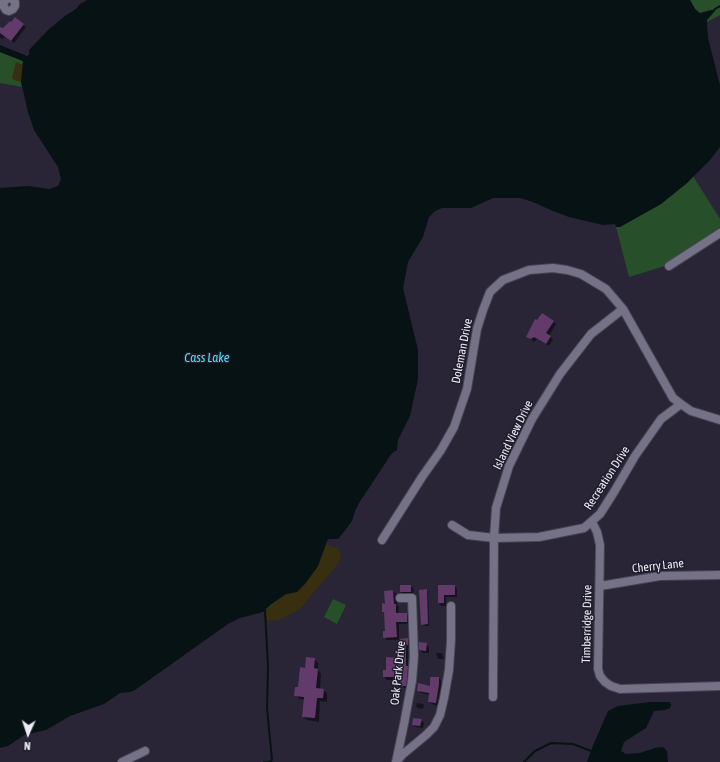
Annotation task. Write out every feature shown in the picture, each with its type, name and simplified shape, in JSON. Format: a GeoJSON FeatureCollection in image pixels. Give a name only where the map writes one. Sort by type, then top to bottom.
{"type":"FeatureCollection","features":[{"type":"Feature","properties":{"kind":"street"},"geometry":{"type":"LineString","coordinates":[[6,0],[3,3],[6,10],[13,9],[15,6],[12,0]]}},
{"type":"Feature","properties":{"kind":"street"},"geometry":{"type":"LineString","coordinates":[[669,266],[720,233]]}},
{"type":"Feature","properties":{"kind":"street","name":"Doleman Drive"},"geometry":{"type":"LineString","coordinates":[[382,540],[441,450],[454,427],[467,389],[477,329],[488,295],[494,287],[503,280],[529,270],[553,268],[581,274],[606,288],[623,309],[673,398],[681,404]]}},
{"type":"Feature","properties":{"kind":"street","name":"Island View Drive"},"geometry":{"type":"LineString","coordinates":[[493,697],[494,538],[496,508],[509,466],[532,419],[560,374],[591,334],[623,309]]}},
{"type":"Feature","properties":{"kind":"street"},"geometry":{"type":"LineString","coordinates":[[681,404],[691,411],[720,420]]}},
{"type":"Feature","properties":{"kind":"street","name":"Recreation Drive"},"geometry":{"type":"LineString","coordinates":[[452,524],[468,535],[494,538],[539,537],[584,528],[600,514],[635,456],[662,419],[681,404]]}},
{"type":"Feature","properties":{"kind":"street","name":"Timberridge Drive"},"geometry":{"type":"LineString","coordinates":[[592,522],[597,532],[600,545],[598,669],[600,676],[611,686],[620,689],[720,686]]}},
{"type":"Feature","properties":{"kind":"street","name":"Cherry Lane"},"geometry":{"type":"LineString","coordinates":[[600,586],[660,576],[720,575]]}},
{"type":"Feature","properties":{"kind":"street","name":"Oak Park Drive"},"geometry":{"type":"LineString","coordinates":[[396,762],[412,681],[414,656],[412,598],[400,598]]}},
{"type":"Feature","properties":{"kind":"street","name":"Oak Park Drive"},"geometry":{"type":"LineString","coordinates":[[396,762],[434,727],[440,715],[449,670],[451,606]]}},
{"type":"Feature","properties":{"kind":"street"},"geometry":{"type":"LineString","coordinates":[[122,762],[145,751]]}},
{"type":"Feature","properties":{"kind":"green space"},"geometry":{"type":"Polygon","coordinates":[[[690,0],[720,0],[720,15],[707,22],[695,9],[690,0]]]}},
{"type":"Feature","properties":{"kind":"green space"},"geometry":{"type":"Polygon","coordinates":[[[0,52],[23,61],[22,87],[0,83],[0,52]]]}},
{"type":"Feature","properties":{"kind":"green space"},"geometry":{"type":"Polygon","coordinates":[[[693,176],[720,219],[720,231],[668,265],[629,277],[616,227],[620,227],[661,204],[687,183],[693,176]]]}},
{"type":"Feature","properties":{"kind":"green space"},"geometry":{"type":"Polygon","coordinates":[[[333,599],[346,605],[337,624],[324,617],[333,599]]]}},
{"type":"Feature","properties":{"kind":"sand"},"geometry":{"type":"Polygon","coordinates":[[[16,62],[23,65],[21,82],[12,78],[16,62]]]}},
{"type":"Feature","properties":{"kind":"sand"},"geometry":{"type":"Polygon","coordinates":[[[326,544],[338,548],[341,554],[340,560],[336,566],[299,610],[279,620],[266,621],[265,610],[286,594],[295,592],[318,566],[326,544]]]}},
{"type":"Feature","properties":{"kind":"water","name":"Cass Lake"},"geometry":{"type":"Polygon","coordinates":[[[87,0],[690,0],[695,9],[700,13],[715,9],[707,20],[707,25],[708,38],[720,85],[720,147],[710,160],[687,183],[661,204],[620,227],[616,227],[615,224],[603,225],[569,217],[520,198],[493,198],[471,208],[442,208],[435,211],[429,217],[423,237],[408,262],[403,288],[418,350],[418,379],[410,416],[398,440],[397,450],[392,453],[359,503],[352,521],[343,533],[338,539],[329,539],[327,541],[318,566],[305,584],[297,592],[286,594],[263,612],[240,618],[228,624],[135,690],[120,693],[104,704],[70,716],[46,730],[24,735],[8,746],[0,748],[0,188],[28,186],[49,189],[58,186],[61,179],[58,167],[34,130],[28,112],[21,82],[23,61],[0,52],[0,45],[27,56],[29,55],[29,50],[48,30],[87,0]]]}},
{"type":"Feature","properties":{"kind":"water"},"geometry":{"type":"Polygon","coordinates":[[[650,702],[669,702],[671,705],[670,708],[665,710],[654,711],[646,728],[624,742],[621,751],[626,754],[640,753],[663,747],[667,751],[668,762],[587,762],[608,711],[618,706],[650,702]]]}},
{"type":"Feature","properties":{"kind":"building"},"geometry":{"type":"Polygon","coordinates":[[[15,17],[24,24],[11,41],[0,33],[0,27],[3,28],[15,17]]]}},
{"type":"Feature","properties":{"kind":"building"},"geometry":{"type":"Polygon","coordinates":[[[542,313],[554,321],[546,333],[551,336],[546,344],[534,337],[531,339],[526,337],[535,319],[537,320],[542,313]]]}},
{"type":"Feature","properties":{"kind":"building"},"geometry":{"type":"Polygon","coordinates":[[[400,585],[411,585],[411,592],[400,592],[400,585]]]}},
{"type":"Feature","properties":{"kind":"building"},"geometry":{"type":"Polygon","coordinates":[[[438,585],[455,585],[455,595],[444,595],[444,603],[438,603],[438,585]]]}},
{"type":"Feature","properties":{"kind":"building"},"geometry":{"type":"Polygon","coordinates":[[[427,589],[428,624],[421,625],[419,590],[427,589]]]}},
{"type":"Feature","properties":{"kind":"building"},"geometry":{"type":"Polygon","coordinates":[[[393,590],[396,613],[407,613],[407,622],[396,622],[397,637],[383,638],[383,631],[385,631],[384,612],[382,612],[382,603],[385,604],[384,591],[393,590]]]}},
{"type":"Feature","properties":{"kind":"building"},"geometry":{"type":"Polygon","coordinates":[[[408,638],[408,645],[406,645],[406,666],[408,666],[407,680],[406,686],[401,686],[400,677],[383,677],[383,670],[386,670],[386,657],[399,658],[400,639],[408,638]]]}},
{"type":"Feature","properties":{"kind":"building"},"geometry":{"type":"Polygon","coordinates":[[[419,642],[427,643],[426,651],[419,650],[419,642]]]}},
{"type":"Feature","properties":{"kind":"building"},"geometry":{"type":"Polygon","coordinates":[[[306,657],[315,658],[314,668],[318,669],[316,688],[324,689],[323,698],[317,698],[315,718],[302,717],[304,697],[294,696],[295,687],[298,687],[300,667],[305,668],[306,657]]]}},
{"type":"Feature","properties":{"kind":"building"},"geometry":{"type":"Polygon","coordinates":[[[430,677],[439,677],[436,703],[428,702],[429,693],[417,691],[418,683],[430,686],[430,677]]]}},
{"type":"Feature","properties":{"kind":"building"},"geometry":{"type":"Polygon","coordinates":[[[413,718],[422,719],[420,726],[412,725],[413,718]]]}},
{"type":"Feature","properties":{"kind":"waterway"},"geometry":{"type":"LineString","coordinates":[[715,9],[720,6]]}},
{"type":"Feature","properties":{"kind":"waterway"},"geometry":{"type":"LineString","coordinates":[[264,762],[270,762],[272,760],[267,708],[268,667],[265,610]]}},
{"type":"Feature","properties":{"kind":"waterway"},"geometry":{"type":"LineString","coordinates":[[524,762],[535,751],[551,743],[573,744],[591,751]]}}]}
